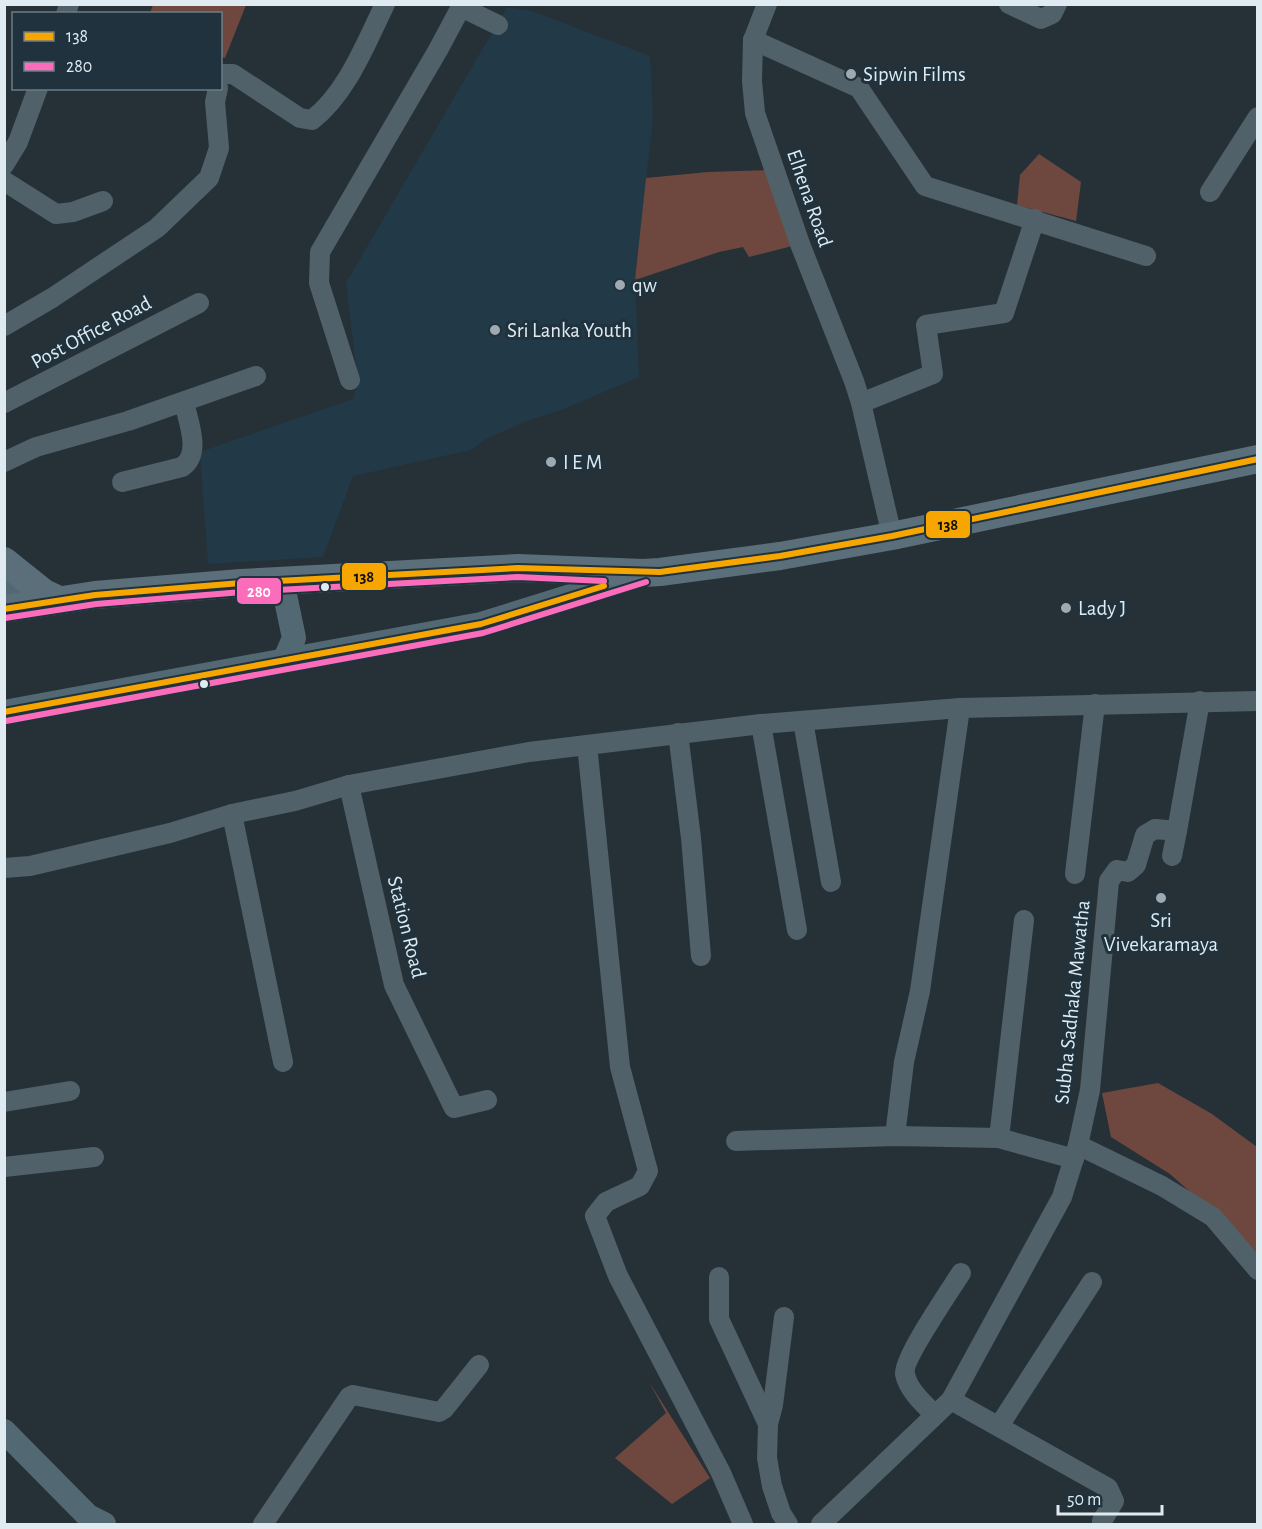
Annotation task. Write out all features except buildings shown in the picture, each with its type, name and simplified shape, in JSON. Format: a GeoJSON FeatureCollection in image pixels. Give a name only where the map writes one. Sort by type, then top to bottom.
{"type":"FeatureCollection","features":[{"type":"Feature","properties":{"kind":"highway"},"geometry":{"type":"LineString","coordinates":[[11,608],[106,594],[257,582],[518,568],[643,573],[780,556],[892,536],[1257,459]]}},
{"type":"Feature","properties":{"kind":"highway"},"geometry":{"type":"LineString","coordinates":[[4,561],[44,593],[59,600]]}},
{"type":"Feature","properties":{"kind":"main road"},"geometry":{"type":"LineString","coordinates":[[5,717],[481,624],[643,573]]}},
{"type":"Feature","properties":{"kind":"main road"},"geometry":{"type":"LineString","coordinates":[[4,577],[11,608]]}},
{"type":"Feature","properties":{"kind":"main road"},"geometry":{"type":"LineString","coordinates":[[257,582],[285,595],[294,638],[284,661]]}},
{"type":"Feature","properties":{"kind":"main road"},"geometry":{"type":"LineString","coordinates":[[4,1431],[88,1516],[104,1524]]}},
{"type":"Feature","properties":{"kind":"street"},"geometry":{"type":"LineString","coordinates":[[222,76],[232,74],[300,118],[312,120],[323,111],[355,67],[385,4]]}},
{"type":"Feature","properties":{"kind":"street","name":"Elhena Road"},"geometry":{"type":"LineString","coordinates":[[767,4],[753,40],[752,81],[755,113],[800,244],[861,403],[892,536]]}},
{"type":"Feature","properties":{"kind":"street"},"geometry":{"type":"LineString","coordinates":[[1009,4],[1041,19],[1052,14],[1057,4]]}},
{"type":"Feature","properties":{"kind":"street"},"geometry":{"type":"LineString","coordinates":[[350,380],[319,283],[320,252],[438,51],[461,6],[498,25]]}},
{"type":"Feature","properties":{"kind":"street"},"geometry":{"type":"LineString","coordinates":[[753,40],[859,88],[926,186],[1146,256]]}},
{"type":"Feature","properties":{"kind":"street"},"geometry":{"type":"LineString","coordinates":[[4,165],[18,142],[37,90]]}},
{"type":"Feature","properties":{"kind":"street"},"geometry":{"type":"LineString","coordinates":[[4,326],[52,298],[157,228],[209,178],[219,148],[215,102],[218,90]]}},
{"type":"Feature","properties":{"kind":"street"},"geometry":{"type":"LineString","coordinates":[[1210,192],[1257,117]]}},
{"type":"Feature","properties":{"kind":"street"},"geometry":{"type":"LineString","coordinates":[[4,180],[56,214],[74,212],[103,201]]}},
{"type":"Feature","properties":{"kind":"street"},"geometry":{"type":"LineString","coordinates":[[861,403],[933,374],[926,326],[1004,313],[1035,219]]}},
{"type":"Feature","properties":{"kind":"street","name":"Post Office Road"},"geometry":{"type":"LineString","coordinates":[[4,403],[198,303]]}},
{"type":"Feature","properties":{"kind":"street"},"geometry":{"type":"LineString","coordinates":[[4,462],[36,447],[128,422],[256,376]]}},
{"type":"Feature","properties":{"kind":"street"},"geometry":{"type":"LineString","coordinates":[[122,482],[182,467],[189,463],[192,444],[184,402]]}},
{"type":"Feature","properties":{"kind":"street"},"geometry":{"type":"LineString","coordinates":[[4,868],[30,866],[170,833],[232,814],[295,801],[349,785],[529,752],[761,724],[960,708],[1257,700]]}},
{"type":"Feature","properties":{"kind":"street"},"geometry":{"type":"LineString","coordinates":[[1172,855],[1200,701]]}},
{"type":"Feature","properties":{"kind":"street"},"geometry":{"type":"LineString","coordinates":[[1075,873],[1095,704]]}},
{"type":"Feature","properties":{"kind":"street"},"geometry":{"type":"LineString","coordinates":[[895,1136],[904,1062],[920,991],[960,708]]}},
{"type":"Feature","properties":{"kind":"street"},"geometry":{"type":"LineString","coordinates":[[803,721],[831,882]]}},
{"type":"Feature","properties":{"kind":"street"},"geometry":{"type":"LineString","coordinates":[[761,724],[797,930]]}},
{"type":"Feature","properties":{"kind":"street"},"geometry":{"type":"LineString","coordinates":[[678,733],[691,838],[701,956]]}},
{"type":"Feature","properties":{"kind":"street"},"geometry":{"type":"LineString","coordinates":[[587,745],[620,1067],[648,1171],[640,1186],[606,1202],[594,1216],[618,1276],[721,1473],[743,1524]]}},
{"type":"Feature","properties":{"kind":"street","name":"Station Road"},"geometry":{"type":"LineString","coordinates":[[349,785],[394,985],[454,1108],[487,1100]]}},
{"type":"Feature","properties":{"kind":"street"},"geometry":{"type":"LineString","coordinates":[[232,814],[284,1062]]}},
{"type":"Feature","properties":{"kind":"street","name":"Subha Sadhaka Mawatha"},"geometry":{"type":"LineString","coordinates":[[821,1524],[951,1400],[1062,1197],[1076,1152],[1090,1090],[1109,881],[1117,870],[1128,872],[1136,865],[1145,835],[1155,830],[1177,831]]}},
{"type":"Feature","properties":{"kind":"street"},"geometry":{"type":"LineString","coordinates":[[999,1138],[1024,921]]}},
{"type":"Feature","properties":{"kind":"street"},"geometry":{"type":"LineString","coordinates":[[4,1102],[70,1091]]}},
{"type":"Feature","properties":{"kind":"street"},"geometry":{"type":"LineString","coordinates":[[736,1141],[895,1136],[999,1138],[1076,1152],[1162,1186],[1213,1217],[1257,1270]]}},
{"type":"Feature","properties":{"kind":"street"},"geometry":{"type":"LineString","coordinates":[[4,1167],[94,1157]]}},
{"type":"Feature","properties":{"kind":"street"},"geometry":{"type":"LineString","coordinates":[[935,1415],[909,1384],[904,1372],[910,1356],[961,1272]]}},
{"type":"Feature","properties":{"kind":"street"},"geometry":{"type":"LineString","coordinates":[[719,1277],[718,1319],[768,1425]]}},
{"type":"Feature","properties":{"kind":"street"},"geometry":{"type":"LineString","coordinates":[[999,1426],[1092,1282]]}},
{"type":"Feature","properties":{"kind":"street"},"geometry":{"type":"LineString","coordinates":[[784,1317],[773,1405],[768,1425],[767,1458],[772,1485],[781,1513],[788,1524]]}},
{"type":"Feature","properties":{"kind":"street"},"geometry":{"type":"LineString","coordinates":[[263,1524],[349,1397],[353,1395],[439,1412],[444,1409],[479,1365]]}},
{"type":"Feature","properties":{"kind":"street"},"geometry":{"type":"LineString","coordinates":[[951,1400],[1108,1488],[1114,1501],[1102,1521]]}},
{"type":"Feature","properties":{"kind":"shaded area"},"geometry":{"type":"Polygon","coordinates":[[[153,4],[246,5],[225,58],[222,57],[222,12],[150,12],[153,4]]]}},
{"type":"Feature","properties":{"kind":"shaded area","name":"Sri Lanka Youth"},"geometry":{"type":"Polygon","coordinates":[[[507,7],[532,11],[650,56],[653,118],[635,280],[639,377],[561,410],[527,421],[486,439],[471,450],[353,476],[323,557],[208,564],[200,452],[353,399],[358,381],[346,283],[507,7]]]}},
{"type":"Feature","properties":{"kind":"shaded area"},"geometry":{"type":"Polygon","coordinates":[[[1039,154],[1081,182],[1076,221],[1017,205],[1020,175],[1039,154]]]}},
{"type":"Feature","properties":{"kind":"shaded area"},"geometry":{"type":"Polygon","coordinates":[[[768,170],[800,244],[749,257],[743,247],[719,252],[635,280],[646,178],[708,172],[768,170]]]}},
{"type":"Feature","properties":{"kind":"shaded area"},"geometry":{"type":"Polygon","coordinates":[[[1158,1083],[1212,1114],[1257,1147],[1257,1258],[1242,1238],[1170,1174],[1111,1137],[1102,1093],[1158,1083]]]}},
{"type":"Feature","properties":{"kind":"shaded area"},"geometry":{"type":"Polygon","coordinates":[[[649,1382],[710,1478],[672,1504],[615,1458],[666,1413],[649,1382]]]}},
{"type":"Feature","properties":{"kind":"transit line","name":"138"},"geometry":{"type":"LineString","coordinates":[[4,609],[95,595],[241,583],[518,568],[660,572],[780,556],[892,536],[1258,459]]}},
{"type":"Feature","properties":{"kind":"transit line","name":"280"},"geometry":{"type":"LineString","coordinates":[[5,618],[96,604],[242,592],[518,577],[604,581]]}},
{"type":"Feature","properties":{"kind":"transit line","name":"280"},"geometry":{"type":"LineString","coordinates":[[6,721],[483,633],[646,582]]}},
{"type":"Feature","properties":{"kind":"transit line","name":"138"},"geometry":{"type":"LineString","coordinates":[[4,712],[481,624],[604,586]]}},
{"type":"Feature","properties":{"kind":"place","name":"Sipwin Films"},"geometry":{"type":"Point","coordinates":[851,74]}},
{"type":"Feature","properties":{"kind":"place","name":"qw"},"geometry":{"type":"Point","coordinates":[620,285]}},
{"type":"Feature","properties":{"kind":"place","name":"Sri Lanka Youth"},"geometry":{"type":"Point","coordinates":[495,330]}},
{"type":"Feature","properties":{"kind":"place","name":"I E M"},"geometry":{"type":"Point","coordinates":[551,462]}},
{"type":"Feature","properties":{"kind":"place","name":"Lady J"},"geometry":{"type":"Point","coordinates":[1066,608]}},
{"type":"Feature","properties":{"kind":"place","name":"Sri Vivekaramaya"},"geometry":{"type":"Point","coordinates":[1161,898]}}]}
